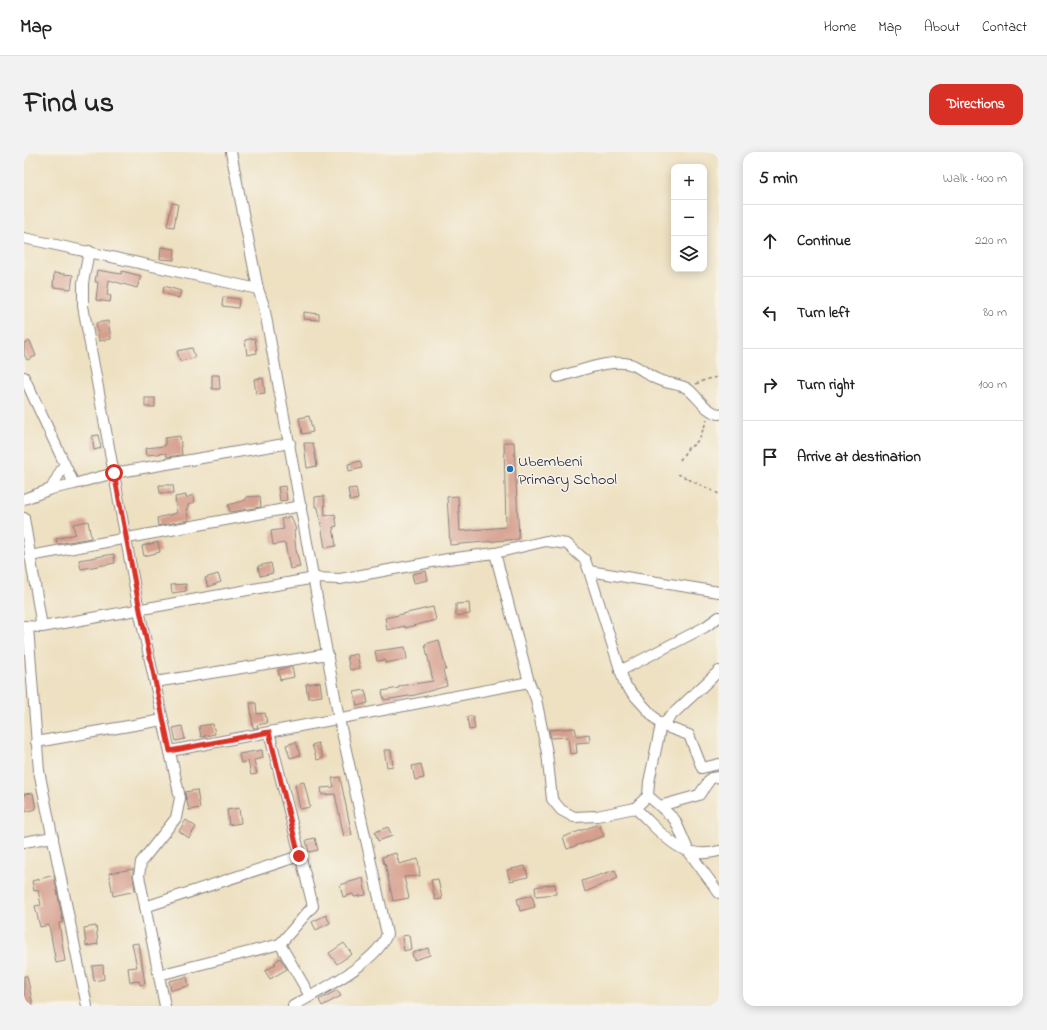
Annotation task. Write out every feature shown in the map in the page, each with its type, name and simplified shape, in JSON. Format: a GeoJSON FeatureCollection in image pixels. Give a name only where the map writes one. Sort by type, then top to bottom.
{"type":"FeatureCollection","features":[{"type":"Feature","properties":{"kind":"street"},"geometry":{"type":"LineString","coordinates":[[231,152],[258,289],[264,306],[315,578],[339,719],[387,934],[384,944],[362,964],[293,1006]]}},
{"type":"Feature","properties":{"kind":"street"},"geometry":{"type":"LineString","coordinates":[[24,238],[258,289]]}},
{"type":"Feature","properties":{"kind":"street"},"geometry":{"type":"LineString","coordinates":[[89,251],[83,283],[83,306],[126,540],[180,798],[176,818],[141,862],[139,876],[165,1006]]}},
{"type":"Feature","properties":{"kind":"street"},"geometry":{"type":"LineString","coordinates":[[558,377],[591,366],[632,364],[658,380],[687,388],[715,412]]}},
{"type":"Feature","properties":{"kind":"street"},"geometry":{"type":"LineString","coordinates":[[24,377],[74,484]]}},
{"type":"Feature","properties":{"kind":"street"},"geometry":{"type":"LineString","coordinates":[[24,499],[51,489],[114,473],[290,443]]}},
{"type":"Feature","properties":{"kind":"street"},"geometry":{"type":"LineString","coordinates":[[51,489],[64,465]]}},
{"type":"Feature","properties":{"kind":"street"},"geometry":{"type":"LineString","coordinates":[[30,556],[126,540],[301,506]]}},
{"type":"Feature","properties":{"kind":"street"},"geometry":{"type":"LineString","coordinates":[[24,518],[42,626]]}},
{"type":"Feature","properties":{"kind":"street"},"geometry":{"type":"LineString","coordinates":[[87,1006],[39,771],[26,626],[42,626],[140,610],[315,578],[340,579],[448,559],[495,553],[546,541],[567,544],[585,560],[625,685],[661,725],[689,735],[702,768],[719,764]]}},
{"type":"Feature","properties":{"kind":"street"},"geometry":{"type":"LineString","coordinates":[[495,553],[529,682],[536,699],[547,753],[552,799],[561,810],[574,817],[597,816],[635,808],[648,796],[649,782],[661,725],[719,671]]}},
{"type":"Feature","properties":{"kind":"street"},"geometry":{"type":"LineString","coordinates":[[589,571],[719,592]]}},
{"type":"Feature","properties":{"kind":"street"},"geometry":{"type":"LineString","coordinates":[[620,671],[705,627],[719,617]]}},
{"type":"Feature","properties":{"kind":"street"},"geometry":{"type":"LineString","coordinates":[[155,682],[328,654]]}},
{"type":"Feature","properties":{"kind":"street"},"geometry":{"type":"LineString","coordinates":[[170,751],[529,682]]}},
{"type":"Feature","properties":{"kind":"street"},"geometry":{"type":"LineString","coordinates":[[36,742],[163,720]]}},
{"type":"Feature","properties":{"kind":"street"},"geometry":{"type":"LineString","coordinates":[[159,975],[280,944],[313,906],[299,856],[269,732]]}},
{"type":"Feature","properties":{"kind":"street"},"geometry":{"type":"LineString","coordinates":[[660,806],[699,795],[711,778],[719,777]]}},
{"type":"Feature","properties":{"kind":"street"},"geometry":{"type":"LineString","coordinates":[[648,796],[675,820],[690,852],[719,893]]}},
{"type":"Feature","properties":{"kind":"street"},"geometry":{"type":"LineString","coordinates":[[635,808],[676,846],[690,852],[708,854],[719,851]]}},
{"type":"Feature","properties":{"kind":"street"},"geometry":{"type":"LineString","coordinates":[[24,842],[52,837]]}},
{"type":"Feature","properties":{"kind":"street"},"geometry":{"type":"LineString","coordinates":[[145,907],[299,856]]}},
{"type":"Feature","properties":{"kind":"street"},"geometry":{"type":"LineString","coordinates":[[280,944],[310,996]]}},
{"type":"Feature","properties":{"kind":"path"},"geometry":{"type":"LineString","coordinates":[[687,388],[708,379],[719,377]]}},
{"type":"Feature","properties":{"kind":"path"},"geometry":{"type":"LineString","coordinates":[[680,460],[688,448],[695,444],[715,412]]}},
{"type":"Feature","properties":{"kind":"path"},"geometry":{"type":"LineString","coordinates":[[678,474],[719,494]]}},
{"type":"Feature","properties":{"kind":"building"},"geometry":{"type":"Polygon","coordinates":[[[172,203],[178,204],[174,227],[167,226],[172,203]]]}},
{"type":"Feature","properties":{"kind":"building"},"geometry":{"type":"Polygon","coordinates":[[[161,247],[175,249],[174,260],[160,259],[161,247]]]}},
{"type":"Feature","properties":{"kind":"building"},"geometry":{"type":"Polygon","coordinates":[[[97,270],[121,274],[122,271],[141,276],[137,288],[109,280],[107,295],[111,296],[110,302],[96,300],[98,282],[95,282],[97,270]]]}},
{"type":"Feature","properties":{"kind":"building"},"geometry":{"type":"Polygon","coordinates":[[[54,273],[73,275],[71,289],[53,287],[54,273]]]}},
{"type":"Feature","properties":{"kind":"building"},"geometry":{"type":"Polygon","coordinates":[[[164,286],[181,291],[179,298],[163,293],[164,286]]]}},
{"type":"Feature","properties":{"kind":"building"},"geometry":{"type":"Polygon","coordinates":[[[223,297],[239,299],[238,308],[222,306],[223,297]]]}},
{"type":"Feature","properties":{"kind":"building"},"geometry":{"type":"Polygon","coordinates":[[[304,312],[319,314],[319,320],[304,319],[304,312]]]}},
{"type":"Feature","properties":{"kind":"building"},"geometry":{"type":"Polygon","coordinates":[[[108,321],[111,339],[99,341],[96,323],[108,321]]]}},
{"type":"Feature","properties":{"kind":"building"},"geometry":{"type":"Polygon","coordinates":[[[255,338],[257,353],[247,355],[245,340],[255,338]]]}},
{"type":"Feature","properties":{"kind":"building"},"geometry":{"type":"Polygon","coordinates":[[[30,341],[36,356],[27,360],[24,354],[24,343],[30,341]]]}},
{"type":"Feature","properties":{"kind":"building"},"geometry":{"type":"Polygon","coordinates":[[[192,348],[195,358],[180,361],[177,351],[192,348]]]}},
{"type":"Feature","properties":{"kind":"building"},"geometry":{"type":"Polygon","coordinates":[[[212,375],[219,375],[220,389],[212,389],[212,375]]]}},
{"type":"Feature","properties":{"kind":"building"},"geometry":{"type":"Polygon","coordinates":[[[263,378],[265,393],[256,394],[254,379],[263,378]]]}},
{"type":"Feature","properties":{"kind":"building"},"geometry":{"type":"Polygon","coordinates":[[[145,398],[155,398],[155,407],[145,407],[145,398]]]}},
{"type":"Feature","properties":{"kind":"building"},"geometry":{"type":"Polygon","coordinates":[[[309,416],[313,432],[302,434],[299,418],[309,416]]]}},
{"type":"Feature","properties":{"kind":"building"},"geometry":{"type":"Polygon","coordinates":[[[98,435],[101,448],[94,450],[92,436],[98,435]]]}},
{"type":"Feature","properties":{"kind":"building"},"geometry":{"type":"Polygon","coordinates":[[[180,436],[182,455],[167,457],[166,453],[147,455],[146,448],[165,446],[165,438],[180,436]]]}},
{"type":"Feature","properties":{"kind":"building","name":"Ubembeni Primary School"},"geometry":{"type":"Polygon","coordinates":[[[504,442],[514,442],[519,539],[450,545],[447,497],[458,496],[460,531],[506,527],[504,442]]]}},
{"type":"Feature","properties":{"kind":"building"},"geometry":{"type":"Polygon","coordinates":[[[304,443],[313,443],[317,466],[307,468],[304,443]]]}},
{"type":"Feature","properties":{"kind":"building"},"geometry":{"type":"Polygon","coordinates":[[[360,461],[362,468],[349,471],[348,464],[360,461]]]}},
{"type":"Feature","properties":{"kind":"building"},"geometry":{"type":"Polygon","coordinates":[[[159,485],[173,485],[174,493],[160,493],[159,485]]]}},
{"type":"Feature","properties":{"kind":"building"},"geometry":{"type":"Polygon","coordinates":[[[285,486],[287,500],[280,501],[278,487],[285,486]]]}},
{"type":"Feature","properties":{"kind":"building"},"geometry":{"type":"Polygon","coordinates":[[[356,488],[358,499],[350,501],[348,489],[356,488]]]}},
{"type":"Feature","properties":{"kind":"building"},"geometry":{"type":"Polygon","coordinates":[[[186,495],[186,498],[193,495],[195,502],[188,505],[188,508],[186,509],[189,520],[158,526],[157,518],[177,513],[175,497],[186,495]]]}},
{"type":"Feature","properties":{"kind":"building"},"geometry":{"type":"Polygon","coordinates":[[[260,496],[261,507],[230,512],[228,505],[246,500],[246,497],[260,496]]]}},
{"type":"Feature","properties":{"kind":"building"},"geometry":{"type":"Polygon","coordinates":[[[324,496],[325,516],[335,514],[337,526],[333,527],[336,546],[325,548],[318,507],[315,507],[315,497],[324,496]]]}},
{"type":"Feature","properties":{"kind":"building"},"geometry":{"type":"Polygon","coordinates":[[[291,516],[296,530],[294,531],[296,550],[300,567],[290,569],[285,543],[273,545],[271,531],[284,529],[281,519],[291,516]]]}},
{"type":"Feature","properties":{"kind":"building"},"geometry":{"type":"Polygon","coordinates":[[[88,521],[91,538],[57,544],[56,539],[75,534],[73,524],[88,521]]]}},
{"type":"Feature","properties":{"kind":"building"},"geometry":{"type":"Polygon","coordinates":[[[158,542],[160,552],[144,556],[142,546],[158,542]]]}},
{"type":"Feature","properties":{"kind":"building"},"geometry":{"type":"Polygon","coordinates":[[[114,554],[115,563],[81,569],[79,560],[114,554]]]}},
{"type":"Feature","properties":{"kind":"building"},"geometry":{"type":"Polygon","coordinates":[[[271,563],[273,573],[260,576],[258,566],[271,563]]]}},
{"type":"Feature","properties":{"kind":"building"},"geometry":{"type":"Polygon","coordinates":[[[426,571],[428,580],[414,583],[412,574],[426,571]]]}},
{"type":"Feature","properties":{"kind":"building"},"geometry":{"type":"Polygon","coordinates":[[[218,574],[221,582],[208,587],[205,578],[218,574]]]}},
{"type":"Feature","properties":{"kind":"building"},"geometry":{"type":"Polygon","coordinates":[[[186,584],[186,591],[172,593],[171,585],[186,584]]]}},
{"type":"Feature","properties":{"kind":"building"},"geometry":{"type":"Polygon","coordinates":[[[469,603],[470,614],[456,616],[456,604],[469,603]]]}},
{"type":"Feature","properties":{"kind":"building"},"geometry":{"type":"Polygon","coordinates":[[[433,607],[436,620],[405,628],[405,626],[387,630],[385,618],[433,607]]]}},
{"type":"Feature","properties":{"kind":"building"},"geometry":{"type":"Polygon","coordinates":[[[439,640],[446,670],[443,670],[447,686],[415,695],[384,700],[382,691],[399,688],[399,686],[433,681],[425,644],[439,640]]]}},
{"type":"Feature","properties":{"kind":"building"},"geometry":{"type":"Polygon","coordinates":[[[405,647],[407,659],[385,663],[385,660],[377,661],[375,651],[405,647]]]}},
{"type":"Feature","properties":{"kind":"building"},"geometry":{"type":"Polygon","coordinates":[[[357,654],[360,668],[350,670],[347,656],[357,654]]]}},
{"type":"Feature","properties":{"kind":"building"},"geometry":{"type":"Polygon","coordinates":[[[292,667],[294,677],[280,680],[278,670],[292,667]]]}},
{"type":"Feature","properties":{"kind":"building"},"geometry":{"type":"Polygon","coordinates":[[[320,682],[322,696],[308,698],[306,684],[320,682]]]}},
{"type":"Feature","properties":{"kind":"building"},"geometry":{"type":"Polygon","coordinates":[[[365,690],[368,703],[357,706],[354,692],[365,690]]]}},
{"type":"Feature","properties":{"kind":"building"},"geometry":{"type":"Polygon","coordinates":[[[250,703],[256,703],[257,714],[265,713],[267,723],[257,725],[258,728],[253,728],[250,703]]]}},
{"type":"Feature","properties":{"kind":"building"},"geometry":{"type":"Polygon","coordinates":[[[473,716],[475,729],[469,730],[467,717],[473,716]]]}},
{"type":"Feature","properties":{"kind":"building"},"geometry":{"type":"Polygon","coordinates":[[[213,724],[215,734],[201,737],[199,726],[213,724]]]}},
{"type":"Feature","properties":{"kind":"building"},"geometry":{"type":"Polygon","coordinates":[[[182,726],[185,739],[176,741],[173,728],[182,726]]]}},
{"type":"Feature","properties":{"kind":"building"},"geometry":{"type":"Polygon","coordinates":[[[575,728],[577,736],[589,734],[590,742],[576,743],[577,753],[570,754],[568,737],[551,738],[549,730],[575,728]]]}},
{"type":"Feature","properties":{"kind":"building"},"geometry":{"type":"Polygon","coordinates":[[[296,742],[300,755],[290,758],[286,745],[296,742]]]}},
{"type":"Feature","properties":{"kind":"building"},"geometry":{"type":"Polygon","coordinates":[[[318,743],[323,758],[317,760],[312,745],[318,743]]]}},
{"type":"Feature","properties":{"kind":"building"},"geometry":{"type":"Polygon","coordinates":[[[262,750],[263,758],[254,760],[257,774],[251,775],[248,761],[241,763],[239,754],[262,750]]]}},
{"type":"Feature","properties":{"kind":"building"},"geometry":{"type":"Polygon","coordinates":[[[384,750],[391,750],[393,766],[387,767],[384,750]]]}},
{"type":"Feature","properties":{"kind":"building"},"geometry":{"type":"Polygon","coordinates":[[[421,764],[424,778],[415,780],[412,766],[421,764]]]}},
{"type":"Feature","properties":{"kind":"building"},"geometry":{"type":"Polygon","coordinates":[[[340,777],[352,835],[344,837],[335,794],[322,795],[321,788],[334,787],[332,778],[340,777]]]}},
{"type":"Feature","properties":{"kind":"building"},"geometry":{"type":"Polygon","coordinates":[[[304,782],[310,807],[300,809],[295,784],[304,782]]]}},
{"type":"Feature","properties":{"kind":"building"},"geometry":{"type":"Polygon","coordinates":[[[197,790],[200,808],[189,810],[185,792],[197,790]]]}},
{"type":"Feature","properties":{"kind":"building"},"geometry":{"type":"Polygon","coordinates":[[[33,793],[36,809],[24,812],[24,794],[33,793]]]}},
{"type":"Feature","properties":{"kind":"building"},"geometry":{"type":"Polygon","coordinates":[[[239,808],[241,823],[229,825],[227,810],[239,808]]]}},
{"type":"Feature","properties":{"kind":"building"},"geometry":{"type":"Polygon","coordinates":[[[186,820],[196,827],[189,838],[179,831],[186,820]]]}},
{"type":"Feature","properties":{"kind":"building"},"geometry":{"type":"Polygon","coordinates":[[[599,824],[604,836],[567,849],[563,837],[599,824]]]}},
{"type":"Feature","properties":{"kind":"building"},"geometry":{"type":"Polygon","coordinates":[[[388,827],[392,836],[378,841],[375,832],[388,827]]]}},
{"type":"Feature","properties":{"kind":"building"},"geometry":{"type":"Polygon","coordinates":[[[315,838],[318,850],[309,852],[306,840],[315,838]]]}},
{"type":"Feature","properties":{"kind":"building"},"geometry":{"type":"Polygon","coordinates":[[[396,853],[399,864],[418,859],[420,876],[404,877],[409,898],[393,901],[385,863],[384,864],[382,857],[396,853]]]}},
{"type":"Feature","properties":{"kind":"building"},"geometry":{"type":"Polygon","coordinates":[[[525,866],[528,877],[510,881],[507,870],[525,866]]]}},
{"type":"Feature","properties":{"kind":"building"},"geometry":{"type":"Polygon","coordinates":[[[133,869],[135,891],[113,896],[109,873],[133,869]]]}},
{"type":"Feature","properties":{"kind":"building"},"geometry":{"type":"Polygon","coordinates":[[[615,870],[618,878],[585,892],[582,881],[615,870]]]}},
{"type":"Feature","properties":{"kind":"building"},"geometry":{"type":"Polygon","coordinates":[[[54,875],[63,922],[59,923],[65,961],[56,963],[49,925],[40,927],[35,906],[41,905],[38,890],[34,891],[32,881],[54,875]]]}},
{"type":"Feature","properties":{"kind":"building"},"geometry":{"type":"Polygon","coordinates":[[[363,878],[366,895],[354,897],[353,894],[343,897],[340,885],[363,878]]]}},
{"type":"Feature","properties":{"kind":"building"},"geometry":{"type":"Polygon","coordinates":[[[438,879],[442,899],[435,900],[431,880],[438,879]]]}},
{"type":"Feature","properties":{"kind":"building"},"geometry":{"type":"Polygon","coordinates":[[[555,884],[556,894],[536,896],[535,887],[555,884]]]}},
{"type":"Feature","properties":{"kind":"building"},"geometry":{"type":"Polygon","coordinates":[[[532,895],[535,907],[520,911],[517,899],[532,895]]]}},
{"type":"Feature","properties":{"kind":"building"},"geometry":{"type":"Polygon","coordinates":[[[326,915],[330,923],[316,930],[312,922],[326,915]]]}},
{"type":"Feature","properties":{"kind":"building"},"geometry":{"type":"Polygon","coordinates":[[[96,926],[98,944],[86,946],[84,928],[96,926]]]}},
{"type":"Feature","properties":{"kind":"building"},"geometry":{"type":"Polygon","coordinates":[[[409,935],[411,949],[404,951],[402,936],[409,935]]]}},
{"type":"Feature","properties":{"kind":"building"},"geometry":{"type":"Polygon","coordinates":[[[139,943],[145,984],[140,985],[139,981],[130,982],[128,968],[137,967],[132,944],[139,943]]]}},
{"type":"Feature","properties":{"kind":"building"},"geometry":{"type":"Polygon","coordinates":[[[344,943],[352,954],[337,964],[329,953],[344,943]]]}},
{"type":"Feature","properties":{"kind":"building"},"geometry":{"type":"Polygon","coordinates":[[[428,948],[430,955],[414,960],[412,953],[428,948]]]}},
{"type":"Feature","properties":{"kind":"building"},"geometry":{"type":"Polygon","coordinates":[[[280,958],[287,969],[270,979],[265,971],[276,964],[274,963],[280,958]]]}},
{"type":"Feature","properties":{"kind":"building"},"geometry":{"type":"Polygon","coordinates":[[[103,965],[104,979],[94,981],[92,966],[103,965]]]}},
{"type":"Feature","properties":{"kind":"building"},"geometry":{"type":"Polygon","coordinates":[[[24,976],[27,976],[33,1005],[24,1006],[24,976]]]}},
{"type":"Feature","properties":{"kind":"building"},"geometry":{"type":"Polygon","coordinates":[[[187,977],[189,986],[171,990],[169,981],[187,977]]]}},
{"type":"Feature","properties":{"kind":"building"},"geometry":{"type":"Polygon","coordinates":[[[337,990],[341,996],[322,1006],[319,1000],[337,990]]]}},
{"type":"Feature","properties":{"kind":"place","name":"Ubembeni Primary School"},"geometry":{"type":"Point","coordinates":[510,469]}},
{"type":"Feature","properties":{"kind":"route"},"geometry":{"type":"LineString","coordinates":[[114,473],[140,610],[170,751],[269,732],[299,856]]}}]}
